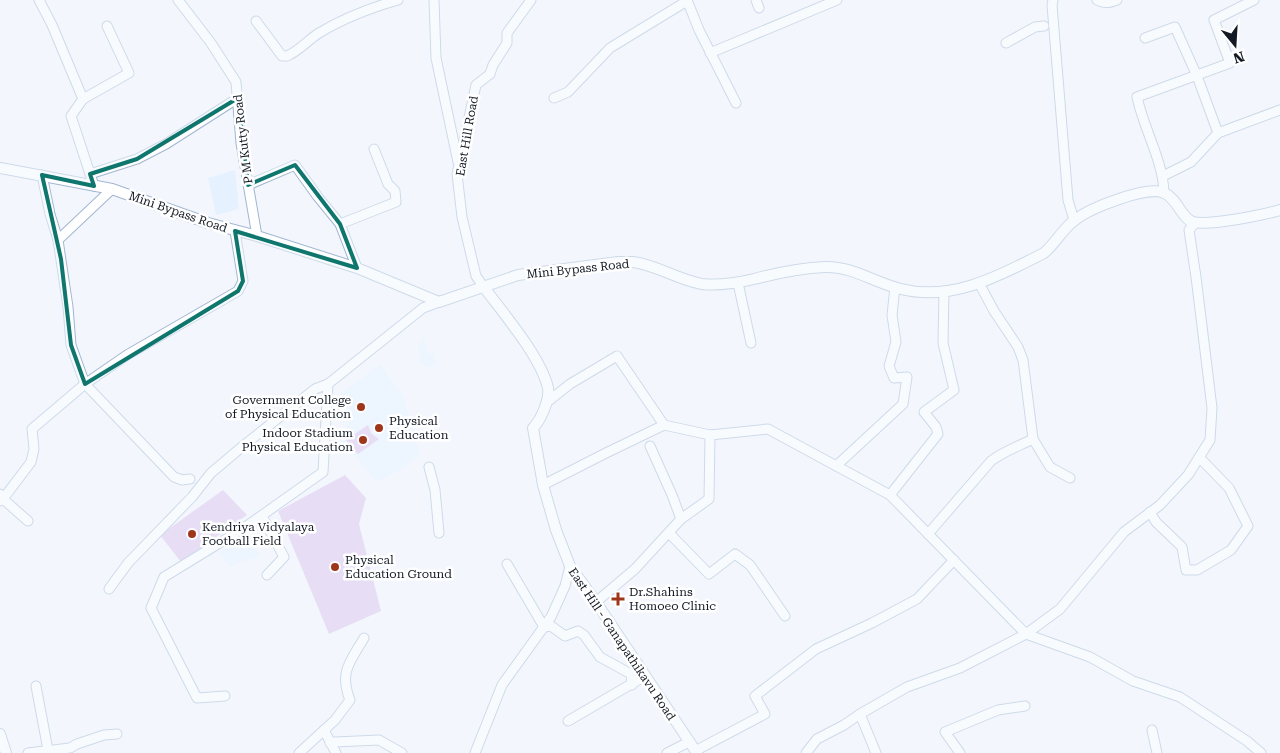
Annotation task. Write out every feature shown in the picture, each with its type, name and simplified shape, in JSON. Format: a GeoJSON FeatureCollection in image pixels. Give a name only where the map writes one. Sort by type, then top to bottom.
{"type":"FeatureCollection","features":[{"type":"Feature","properties":{"kind":"main road","name":"Mini Bypass Road"},"geometry":{"type":"LineString","coordinates":[[0,168],[112,189],[157,206],[357,268],[439,302],[518,275],[618,262],[634,262],[703,284],[738,283],[788,272],[826,267],[841,268],[901,289],[928,292],[957,290],[979,283],[1044,253],[1054,245],[1074,220],[1100,205],[1154,190],[1164,193]]}},
{"type":"Feature","properties":{"kind":"main road"},"geometry":{"type":"LineString","coordinates":[[1164,193],[1172,198],[1189,220],[1195,223],[1221,221],[1280,210]]}},
{"type":"Feature","properties":{"kind":"main road","name":"East Hill - Ganapathikavu Road"},"geometry":{"type":"LineString","coordinates":[[483,286],[530,350],[538,364],[548,390],[540,421],[534,428],[543,485],[556,530],[570,566],[696,752]]}},
{"type":"Feature","properties":{"kind":"main road"},"geometry":{"type":"LineString","coordinates":[[0,734],[6,753]]}},
{"type":"Feature","properties":{"kind":"street"},"geometry":{"type":"LineString","coordinates":[[39,0],[52,25],[83,99]]}},
{"type":"Feature","properties":{"kind":"street","name":"P M Kutty Road"},"geometry":{"type":"LineString","coordinates":[[178,0],[211,44],[236,82],[241,144],[257,236]]}},
{"type":"Feature","properties":{"kind":"street"},"geometry":{"type":"LineString","coordinates":[[256,20],[282,56],[287,56],[317,35],[373,3],[398,0]]}},
{"type":"Feature","properties":{"kind":"street"},"geometry":{"type":"LineString","coordinates":[[434,0],[436,58],[459,167]]}},
{"type":"Feature","properties":{"kind":"street","name":"East Hill Road"},"geometry":{"type":"LineString","coordinates":[[483,286],[476,276],[462,217],[459,167],[476,85],[490,74],[492,65],[506,43],[507,33],[531,0]]}},
{"type":"Feature","properties":{"kind":"street"},"geometry":{"type":"LineString","coordinates":[[554,98],[568,92],[610,48],[687,0],[710,53],[736,103]]}},
{"type":"Feature","properties":{"kind":"street"},"geometry":{"type":"LineString","coordinates":[[710,53],[837,0]]}},
{"type":"Feature","properties":{"kind":"street"},"geometry":{"type":"LineString","coordinates":[[1053,0],[1068,200],[1074,220]]}},
{"type":"Feature","properties":{"kind":"street"},"geometry":{"type":"LineString","coordinates":[[1097,0],[1102,3],[1109,3],[1117,0]]}},
{"type":"Feature","properties":{"kind":"street"},"geometry":{"type":"LineString","coordinates":[[1164,193],[1164,176],[1146,130],[1138,97],[1230,63],[1214,20],[1254,0]]}},
{"type":"Feature","properties":{"kind":"street"},"geometry":{"type":"LineString","coordinates":[[94,186],[71,116],[83,99],[129,73],[107,26]]}},
{"type":"Feature","properties":{"kind":"street"},"geometry":{"type":"LineString","coordinates":[[1006,43],[1035,27],[1044,26]]}},
{"type":"Feature","properties":{"kind":"street"},"geometry":{"type":"LineString","coordinates":[[1145,38],[1175,27],[1197,76],[1218,133]]}},
{"type":"Feature","properties":{"kind":"street"},"geometry":{"type":"LineString","coordinates":[[90,174],[137,159],[166,144],[238,98]]}},
{"type":"Feature","properties":{"kind":"street"},"geometry":{"type":"LineString","coordinates":[[1164,176],[1191,162],[1218,133],[1280,110]]}},
{"type":"Feature","properties":{"kind":"street"},"geometry":{"type":"LineString","coordinates":[[340,224],[396,202],[395,191],[388,184],[374,149]]}},
{"type":"Feature","properties":{"kind":"street"},"geometry":{"type":"LineString","coordinates":[[248,185],[295,165],[340,224],[357,268]]}},
{"type":"Feature","properties":{"kind":"street"},"geometry":{"type":"LineString","coordinates":[[42,175],[50,214],[58,240],[68,307],[71,346],[85,384],[174,477],[182,480],[190,479]]}},
{"type":"Feature","properties":{"kind":"street"},"geometry":{"type":"LineString","coordinates":[[58,240],[112,189]]}},
{"type":"Feature","properties":{"kind":"street"},"geometry":{"type":"LineString","coordinates":[[806,753],[817,739],[907,687],[960,668],[1026,634],[1060,609],[1124,532],[1160,505],[1188,475],[1210,440],[1212,408],[1189,230],[1195,223]]}},
{"type":"Feature","properties":{"kind":"street"},"geometry":{"type":"LineString","coordinates":[[28,521],[1,498],[31,462],[34,448],[32,429],[85,384],[128,355],[238,291],[243,281],[235,231]]}},
{"type":"Feature","properties":{"kind":"street"},"geometry":{"type":"LineString","coordinates":[[738,283],[751,343]]}},
{"type":"Feature","properties":{"kind":"street"},"geometry":{"type":"LineString","coordinates":[[979,283],[994,311],[1018,346],[1023,360],[1033,439],[1050,467],[1070,478]]}},
{"type":"Feature","properties":{"kind":"street"},"geometry":{"type":"LineString","coordinates":[[836,466],[903,404],[907,377],[894,378],[889,366],[896,342],[892,314],[895,287]]}},
{"type":"Feature","properties":{"kind":"street"},"geometry":{"type":"LineString","coordinates":[[890,495],[938,434],[936,427],[924,412],[954,390],[943,343],[944,291]]}},
{"type":"Feature","properties":{"kind":"street"},"geometry":{"type":"LineString","coordinates":[[109,589],[128,563],[192,498],[211,473],[315,389],[328,384],[423,308],[439,302]]}},
{"type":"Feature","properties":{"kind":"street"},"geometry":{"type":"LineString","coordinates":[[546,402],[570,384],[617,356],[664,425]]}},
{"type":"Feature","properties":{"kind":"street"},"geometry":{"type":"LineString","coordinates":[[225,696],[197,698],[151,608],[164,577],[262,516],[322,472],[328,384]]}},
{"type":"Feature","properties":{"kind":"street"},"geometry":{"type":"LineString","coordinates":[[543,485],[664,425],[710,435],[768,428],[890,495],[1026,634],[1090,657],[1133,681],[1180,697],[1247,741],[1260,753]]}},
{"type":"Feature","properties":{"kind":"street"},"geometry":{"type":"LineString","coordinates":[[596,602],[636,569],[681,519],[709,499],[710,435]]}},
{"type":"Feature","properties":{"kind":"street"},"geometry":{"type":"LineString","coordinates":[[928,534],[991,461],[1002,452],[1033,439]]}},
{"type":"Feature","properties":{"kind":"street"},"geometry":{"type":"LineString","coordinates":[[650,446],[681,519]]}},
{"type":"Feature","properties":{"kind":"street"},"geometry":{"type":"LineString","coordinates":[[1150,512],[1156,522],[1182,547],[1186,570],[1196,570],[1231,550],[1248,526],[1229,488],[1199,457]]}},
{"type":"Feature","properties":{"kind":"street"},"geometry":{"type":"LineString","coordinates":[[429,467],[436,497],[439,532]]}},
{"type":"Feature","properties":{"kind":"street"},"geometry":{"type":"LineString","coordinates":[[262,516],[284,557],[267,575]]}},
{"type":"Feature","properties":{"kind":"street"},"geometry":{"type":"LineString","coordinates":[[669,533],[709,574],[735,554],[750,565],[785,616]]}},
{"type":"Feature","properties":{"kind":"street"},"geometry":{"type":"LineString","coordinates":[[696,752],[765,714],[755,696],[816,649],[872,623],[917,599],[954,560]]}},
{"type":"Feature","properties":{"kind":"street"},"geometry":{"type":"LineString","coordinates":[[507,564],[544,627]]}},
{"type":"Feature","properties":{"kind":"street"},"geometry":{"type":"LineString","coordinates":[[475,753],[502,685],[551,617],[560,599],[570,566]]}},
{"type":"Feature","properties":{"kind":"street"},"geometry":{"type":"LineString","coordinates":[[544,627],[551,626],[564,636],[578,630],[600,656],[631,674],[632,685]]}},
{"type":"Feature","properties":{"kind":"street"},"geometry":{"type":"LineString","coordinates":[[299,753],[335,720],[350,700],[344,676],[364,638]]}},
{"type":"Feature","properties":{"kind":"street"},"geometry":{"type":"LineString","coordinates":[[568,721],[645,676]]}},
{"type":"Feature","properties":{"kind":"street"},"geometry":{"type":"LineString","coordinates":[[36,686],[48,750]]}},
{"type":"Feature","properties":{"kind":"street"},"geometry":{"type":"LineString","coordinates":[[960,753],[945,732],[998,710],[1025,706]]}},
{"type":"Feature","properties":{"kind":"street"},"geometry":{"type":"LineString","coordinates":[[860,714],[876,753]]}},
{"type":"Feature","properties":{"kind":"street"},"geometry":{"type":"LineString","coordinates":[[324,730],[336,753]]}},
{"type":"Feature","properties":{"kind":"street"},"geometry":{"type":"LineString","coordinates":[[1152,730],[1157,753]]}},
{"type":"Feature","properties":{"kind":"street"},"geometry":{"type":"LineString","coordinates":[[28,753],[70,748],[104,735],[117,734]]}},
{"type":"Feature","properties":{"kind":"street"},"geometry":{"type":"LineString","coordinates":[[330,743],[379,740],[402,753]]}},
{"type":"Feature","properties":{"kind":"street"},"geometry":{"type":"LineString","coordinates":[[667,753],[688,742]]}},
{"type":"Feature","properties":{"kind":"highlighted area"},"geometry":{"type":"Polygon","coordinates":[[[238,98],[248,185],[295,165],[340,224],[357,268],[235,231],[243,281],[238,291],[85,384],[71,345],[61,259],[42,175],[94,186],[90,174],[137,159],[238,98]]]}},
{"type":"Feature","properties":{"kind":"shaded area"},"geometry":{"type":"Polygon","coordinates":[[[235,170],[239,209],[216,215],[208,178],[235,170]]]}},
{"type":"Feature","properties":{"kind":"shaded area"},"geometry":{"type":"Polygon","coordinates":[[[423,336],[429,354],[433,353],[436,365],[427,367],[419,362],[418,358],[421,357],[418,346],[423,336]]]}},
{"type":"Feature","properties":{"kind":"shaded area","name":"Physical Education"},"geometry":{"type":"Polygon","coordinates":[[[380,364],[403,396],[420,455],[403,468],[377,482],[338,437],[351,418],[341,394],[380,364]]]}},
{"type":"Feature","properties":{"kind":"shaded area","name":"Indoor Stadium Physical Education"},"geometry":{"type":"Polygon","coordinates":[[[368,425],[371,433],[379,439],[358,454],[346,440],[368,425]]]}},
{"type":"Feature","properties":{"kind":"shaded area","name":"Physical Education Ground"},"geometry":{"type":"Polygon","coordinates":[[[345,475],[366,498],[359,524],[381,611],[329,634],[278,511],[345,475]]]}},
{"type":"Feature","properties":{"kind":"shaded area"},"geometry":{"type":"Polygon","coordinates":[[[223,490],[247,515],[181,562],[160,535],[223,490]]]}},
{"type":"Feature","properties":{"kind":"shaded area"},"geometry":{"type":"Polygon","coordinates":[[[247,540],[261,555],[230,566],[218,552],[247,540]]]}},
{"type":"Feature","properties":{"kind":"place","name":"Government College of Physical Education"},"geometry":{"type":"Point","coordinates":[361,407]}},
{"type":"Feature","properties":{"kind":"place","name":"Physical Education"},"geometry":{"type":"Point","coordinates":[379,428]}},
{"type":"Feature","properties":{"kind":"place","name":"Indoor Stadium Physical Education"},"geometry":{"type":"Point","coordinates":[363,440]}},
{"type":"Feature","properties":{"kind":"place","name":"Kendriya Vidyalaya Football Field"},"geometry":{"type":"Point","coordinates":[192,534]}},
{"type":"Feature","properties":{"kind":"place","name":"Physical Education Ground"},"geometry":{"type":"Point","coordinates":[335,567]}},
{"type":"Feature","properties":{"kind":"place","name":"Dr.Shahins Homoeo Clinic"},"geometry":{"type":"Point","coordinates":[618,599]}}]}
